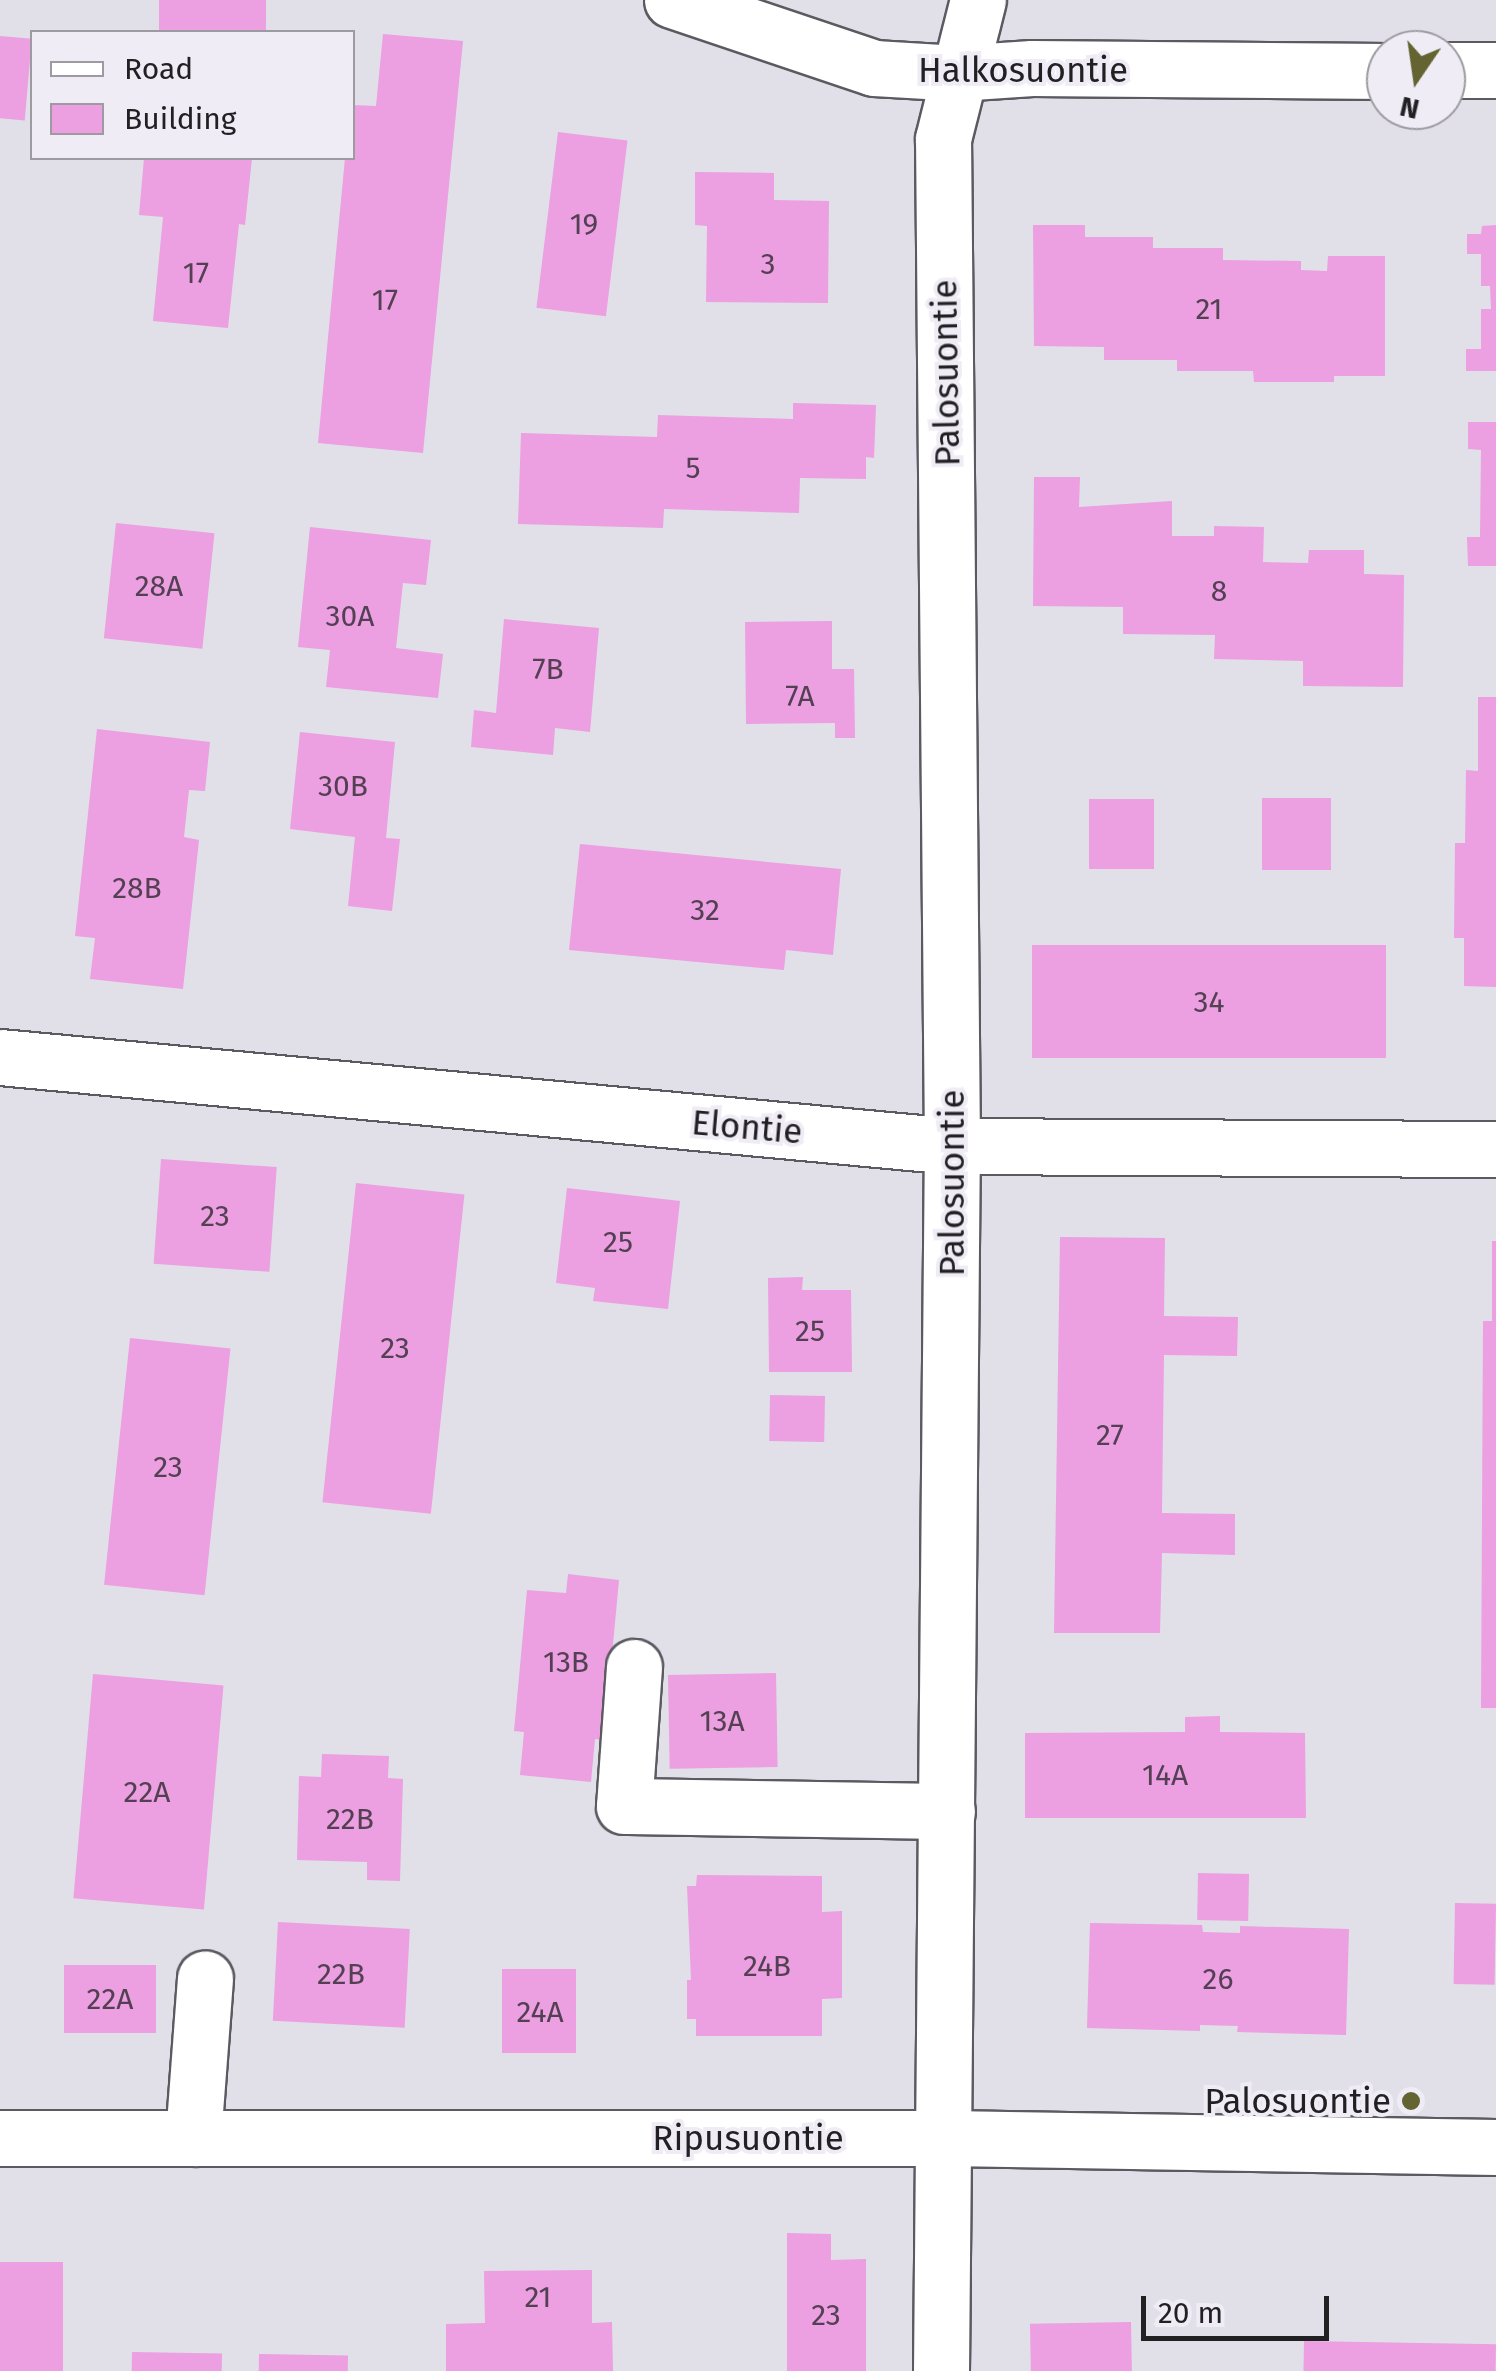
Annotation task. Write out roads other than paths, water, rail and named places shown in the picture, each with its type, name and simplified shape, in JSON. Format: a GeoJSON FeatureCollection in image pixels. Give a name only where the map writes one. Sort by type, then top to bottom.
{"type":"FeatureCollection","features":[{"type":"Feature","properties":{"kind":"street","name":"Halkosuontie"},"geometry":{"type":"LineString","coordinates":[[672,0],[874,68],[957,74],[1032,68],[1366,70]]}},
{"type":"Feature","properties":{"kind":"street","name":"Palosuontie"},"geometry":{"type":"LineString","coordinates":[[941,2371],[952,1146],[944,139],[978,0]]}},
{"type":"Feature","properties":{"kind":"street"},"geometry":{"type":"LineString","coordinates":[[1466,70],[1496,70]]}},
{"type":"Feature","properties":{"kind":"street","name":"Elontie"},"geometry":{"type":"LineString","coordinates":[[0,1057],[952,1146],[1496,1150]]}},
{"type":"Feature","properties":{"kind":"street"},"geometry":{"type":"LineString","coordinates":[[634,1667],[624,1806],[946,1812]]}},
{"type":"Feature","properties":{"kind":"street"},"geometry":{"type":"LineString","coordinates":[[193,2138],[204,1978]]}},
{"type":"Feature","properties":{"kind":"street","name":"Ripusuontie"},"geometry":{"type":"LineString","coordinates":[[0,2138],[945,2138],[1496,2147]]}},
{"type":"Feature","properties":{"kind":"place","name":"Palosuontie"},"geometry":{"type":"Point","coordinates":[1411,2101]}}]}
